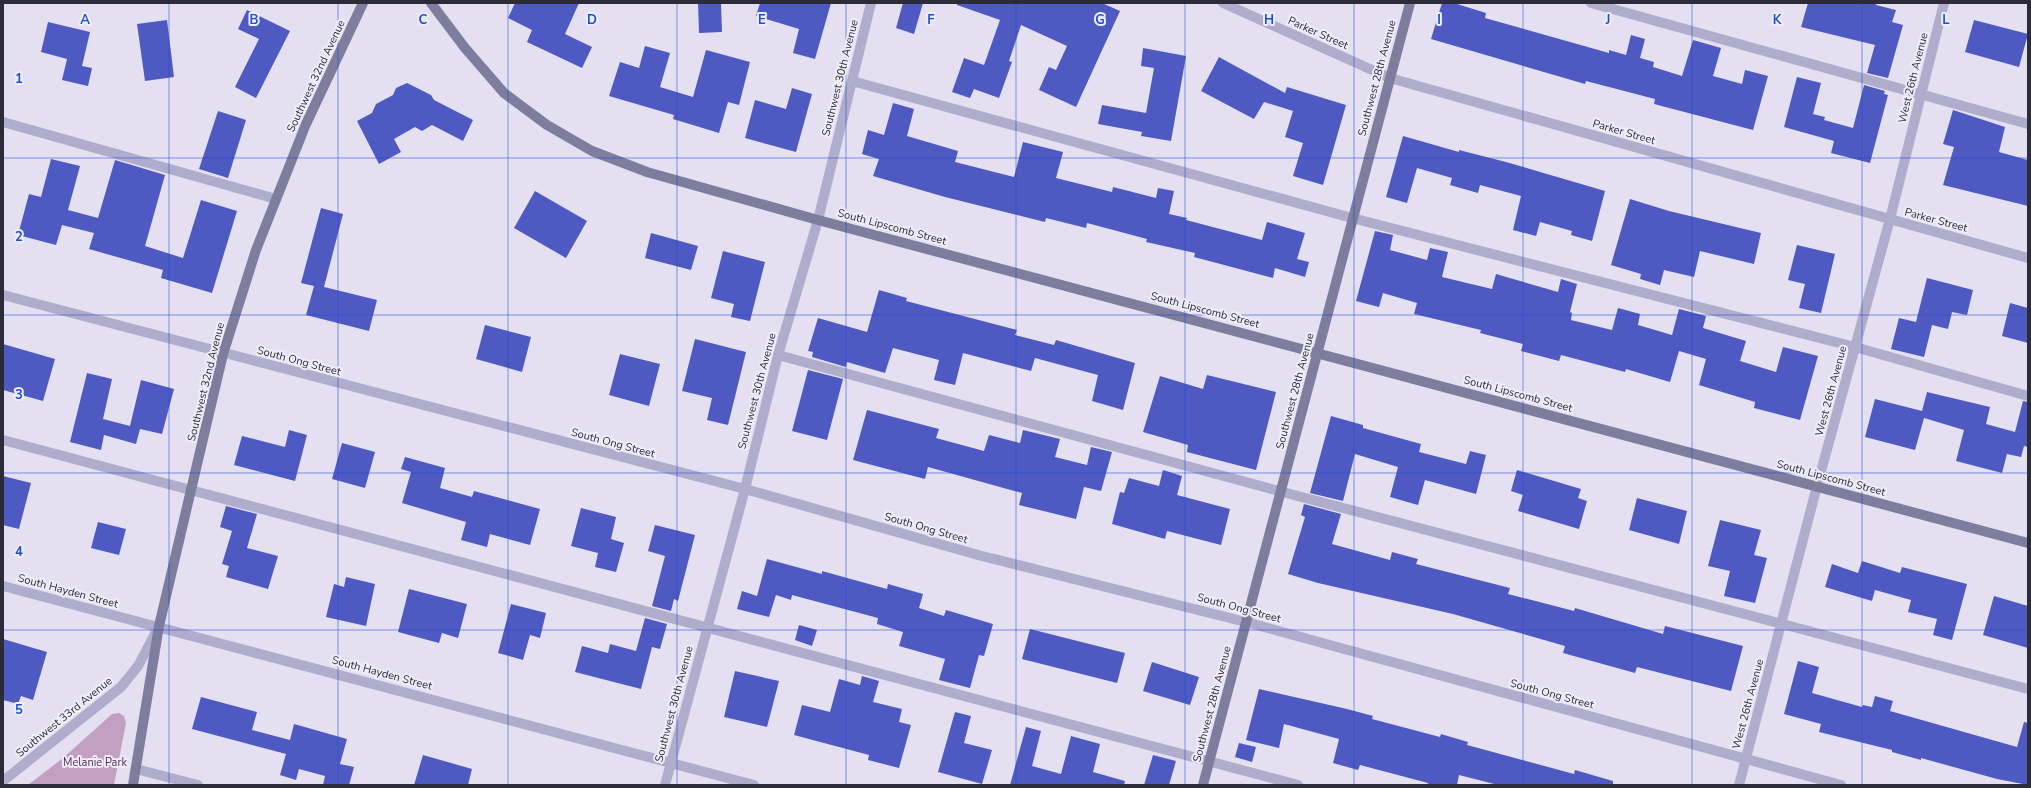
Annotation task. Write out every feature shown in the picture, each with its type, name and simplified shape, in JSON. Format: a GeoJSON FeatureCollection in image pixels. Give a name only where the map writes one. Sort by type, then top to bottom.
{"type":"FeatureCollection","features":[{"type":"Feature","properties":{"kind":"street","name":"Southwest 32nd Avenue"},"geometry":{"type":"LineString","coordinates":[[133,785],[159,626],[223,354],[256,250],[276,199],[306,124],[363,3]]}},
{"type":"Feature","properties":{"kind":"street","name":"South Lipscomb Street"},"geometry":{"type":"LineString","coordinates":[[431,3],[465,48],[504,93],[547,125],[592,151],[647,172],[818,220],[2028,543]]}},
{"type":"Feature","properties":{"kind":"street","name":"Southwest 30th Avenue"},"geometry":{"type":"LineString","coordinates":[[665,785],[778,355],[818,220],[871,3]]}},
{"type":"Feature","properties":{"kind":"street","name":"Parker Street"},"geometry":{"type":"LineString","coordinates":[[1223,3],[1390,78],[2028,258]]}},
{"type":"Feature","properties":{"kind":"street","name":"Southwest 28th Avenue"},"geometry":{"type":"LineString","coordinates":[[1203,785],[1279,491],[1318,353],[1352,218],[1410,3]]}},
{"type":"Feature","properties":{"kind":"street"},"geometry":{"type":"LineString","coordinates":[[1591,3],[2028,124]]}},
{"type":"Feature","properties":{"kind":"street","name":"West 26th Avenue"},"geometry":{"type":"LineString","coordinates":[[1739,785],[1817,486],[1890,219],[1944,3]]}},
{"type":"Feature","properties":{"kind":"street"},"geometry":{"type":"LineString","coordinates":[[852,82],[1352,218],[1855,347],[2028,396]]}},
{"type":"Feature","properties":{"kind":"street"},"geometry":{"type":"LineString","coordinates":[[3,122],[276,199]]}},
{"type":"Feature","properties":{"kind":"street","name":"South Ong Street"},"geometry":{"type":"LineString","coordinates":[[3,295],[223,354],[744,489],[978,555],[1246,622],[1841,785]]}},
{"type":"Feature","properties":{"kind":"street"},"geometry":{"type":"LineString","coordinates":[[778,355],[1279,491],[2028,689]]}},
{"type":"Feature","properties":{"kind":"street"},"geometry":{"type":"LineString","coordinates":[[3,440],[1298,785]]}},
{"type":"Feature","properties":{"kind":"street","name":"South Hayden Street"},"geometry":{"type":"LineString","coordinates":[[3,586],[159,626],[754,785]]}},
{"type":"Feature","properties":{"kind":"street","name":"Southwest 33rd Avenue"},"geometry":{"type":"LineString","coordinates":[[3,781],[121,687],[138,666],[159,626]]}},
{"type":"Feature","properties":{"kind":"street"},"geometry":{"type":"LineString","coordinates":[[136,769],[198,785]]}},
{"type":"Feature","properties":{"kind":"green space","name":"Melanie Park"},"geometry":{"type":"Polygon","coordinates":[[[119,713],[124,716],[126,723],[114,785],[28,785],[63,758],[112,714],[119,713]]]}},
{"type":"Feature","properties":{"kind":"building"},"geometry":{"type":"Polygon","coordinates":[[[515,3],[579,3],[565,34],[592,47],[582,68],[527,42],[532,30],[508,18],[515,3]]]}},
{"type":"Feature","properties":{"kind":"building"},"geometry":{"type":"Polygon","coordinates":[[[698,3],[721,3],[722,32],[699,33],[698,3]]]}},
{"type":"Feature","properties":{"kind":"building"},"geometry":{"type":"Polygon","coordinates":[[[760,3],[831,3],[815,59],[793,53],[799,29],[756,16],[760,3]]]}},
{"type":"Feature","properties":{"kind":"building"},"geometry":{"type":"Polygon","coordinates":[[[903,3],[923,3],[914,34],[896,28],[903,3]]]}},
{"type":"Feature","properties":{"kind":"building"},"geometry":{"type":"Polygon","coordinates":[[[957,3],[1102,3],[1120,11],[1076,107],[1039,90],[1049,67],[1056,70],[1067,46],[1021,25],[1009,61],[1012,62],[999,98],[974,89],[970,98],[952,92],[964,58],[984,65],[1000,20],[957,5],[957,3]]]}},
{"type":"Feature","properties":{"kind":"building"},"geometry":{"type":"Polygon","coordinates":[[[1442,3],[1454,3],[1486,13],[1485,18],[1609,53],[1609,50],[1626,55],[1631,35],[1645,39],[1640,58],[1654,62],[1653,67],[1682,76],[1693,40],[1721,48],[1713,76],[1742,84],[1745,70],[1768,76],[1753,130],[1654,104],[1655,99],[1586,81],[1585,84],[1431,39],[1442,3]]]}},
{"type":"Feature","properties":{"kind":"building"},"geometry":{"type":"Polygon","coordinates":[[[1808,3],[1876,3],[1876,5],[1896,10],[1892,22],[1903,25],[1888,78],[1867,73],[1875,45],[1801,27],[1808,3]]]}},
{"type":"Feature","properties":{"kind":"building"},"geometry":{"type":"Polygon","coordinates":[[[247,10],[290,31],[256,98],[235,87],[259,39],[238,29],[247,10]]]}},
{"type":"Feature","properties":{"kind":"building"},"geometry":{"type":"Polygon","coordinates":[[[167,20],[174,77],[145,81],[137,24],[167,20]]]}},
{"type":"Feature","properties":{"kind":"building"},"geometry":{"type":"Polygon","coordinates":[[[1974,20],[2028,34],[2019,67],[1965,52],[1974,20]]]}},
{"type":"Feature","properties":{"kind":"building"},"geometry":{"type":"Polygon","coordinates":[[[48,22],[90,32],[82,66],[92,68],[88,86],[62,80],[67,59],[41,52],[48,22]]]}},
{"type":"Feature","properties":{"kind":"building"},"geometry":{"type":"Polygon","coordinates":[[[645,46],[670,53],[660,87],[693,97],[706,50],[750,62],[739,105],[728,102],[719,133],[673,119],[674,115],[609,96],[620,62],[639,68],[645,46]]]}},
{"type":"Feature","properties":{"kind":"building"},"geometry":{"type":"Polygon","coordinates":[[[1143,48],[1186,56],[1171,141],[1141,136],[1142,132],[1098,124],[1102,105],[1146,113],[1154,68],[1141,66],[1143,48]]]}},
{"type":"Feature","properties":{"kind":"building"},"geometry":{"type":"Polygon","coordinates":[[[1219,57],[1285,93],[1287,87],[1346,105],[1323,185],[1293,176],[1303,143],[1285,137],[1293,111],[1264,102],[1254,119],[1201,91],[1219,57]]]}},
{"type":"Feature","properties":{"kind":"building"},"geometry":{"type":"Polygon","coordinates":[[[1797,77],[1821,83],[1813,114],[1825,117],[1824,120],[1853,128],[1864,85],[1885,91],[1884,94],[1888,95],[1870,163],[1831,153],[1834,141],[1784,127],[1797,77]]]}},
{"type":"Feature","properties":{"kind":"building"},"geometry":{"type":"Polygon","coordinates":[[[407,83],[431,95],[434,100],[473,120],[463,141],[432,125],[422,131],[415,127],[394,139],[401,152],[379,164],[357,121],[372,113],[376,104],[393,95],[396,88],[407,83]]]}},
{"type":"Feature","properties":{"kind":"building"},"geometry":{"type":"Polygon","coordinates":[[[792,88],[812,94],[796,152],[745,138],[755,100],[786,109],[792,88]]]}},
{"type":"Feature","properties":{"kind":"building"},"geometry":{"type":"Polygon","coordinates":[[[893,103],[914,109],[907,136],[958,151],[955,162],[1014,177],[1023,142],[1063,152],[1056,178],[1112,192],[1113,187],[1156,198],[1158,188],[1174,191],[1169,214],[1187,218],[1186,220],[1262,240],[1267,222],[1305,233],[1297,259],[1309,262],[1305,277],[1275,268],[1273,278],[1194,257],[1195,253],[1146,242],[1147,239],[1087,223],[1086,228],[1046,218],[1045,222],[945,197],[873,176],[879,159],[862,154],[868,130],[884,135],[893,103]]]}},
{"type":"Feature","properties":{"kind":"building"},"geometry":{"type":"Polygon","coordinates":[[[1953,110],[2005,127],[1999,152],[2028,160],[2028,206],[1943,185],[1954,147],[1943,144],[1953,110]]]}},
{"type":"Feature","properties":{"kind":"building"},"geometry":{"type":"Polygon","coordinates":[[[218,111],[246,120],[228,178],[199,169],[218,111]]]}},
{"type":"Feature","properties":{"kind":"building"},"geometry":{"type":"Polygon","coordinates":[[[1403,136],[1459,152],[1459,150],[1506,162],[1605,191],[1592,241],[1571,235],[1572,231],[1540,222],[1536,236],[1513,230],[1521,196],[1480,185],[1478,193],[1450,185],[1452,178],[1417,168],[1407,203],[1386,197],[1403,136]]]}},
{"type":"Feature","properties":{"kind":"building"},"geometry":{"type":"Polygon","coordinates":[[[51,159],[80,166],[68,210],[98,218],[115,160],[165,175],[145,246],[183,258],[201,200],[237,211],[212,293],[161,278],[163,270],[89,249],[94,233],[62,225],[56,245],[18,235],[29,194],[41,197],[51,159]]]}},
{"type":"Feature","properties":{"kind":"building"},"geometry":{"type":"Polygon","coordinates":[[[535,191],[587,221],[566,258],[514,228],[535,191]]]}},
{"type":"Feature","properties":{"kind":"building"},"geometry":{"type":"Polygon","coordinates":[[[1630,199],[1669,211],[1761,233],[1754,264],[1700,251],[1694,277],[1664,270],[1660,285],[1640,279],[1641,274],[1611,265],[1630,199]]]}},
{"type":"Feature","properties":{"kind":"building"},"geometry":{"type":"Polygon","coordinates":[[[321,208],[343,214],[324,287],[377,300],[369,331],[306,315],[314,286],[301,283],[321,208]]]}},
{"type":"Feature","properties":{"kind":"building"},"geometry":{"type":"Polygon","coordinates":[[[1375,231],[1393,235],[1390,250],[1427,260],[1430,248],[1448,252],[1442,277],[1492,289],[1496,274],[1558,292],[1561,279],[1577,284],[1570,312],[1572,313],[1571,320],[1612,330],[1618,308],[1640,314],[1638,325],[1672,335],[1679,309],[1706,316],[1703,328],[1746,341],[1740,361],[1776,372],[1783,347],[1818,356],[1800,420],[1754,408],[1755,402],[1699,385],[1706,359],[1679,351],[1670,382],[1626,369],[1625,372],[1561,355],[1559,361],[1521,351],[1523,344],[1480,333],[1481,330],[1414,314],[1417,303],[1383,293],[1379,307],[1356,301],[1375,231]]]}},
{"type":"Feature","properties":{"kind":"building"},"geometry":{"type":"Polygon","coordinates":[[[651,233],[698,246],[691,270],[645,258],[651,233]]]}},
{"type":"Feature","properties":{"kind":"building"},"geometry":{"type":"Polygon","coordinates":[[[1797,245],[1835,254],[1821,313],[1799,308],[1805,284],[1788,280],[1797,245]]]}},
{"type":"Feature","properties":{"kind":"building"},"geometry":{"type":"Polygon","coordinates":[[[723,251],[765,262],[750,321],[731,317],[734,304],[711,298],[723,251]]]}},
{"type":"Feature","properties":{"kind":"building"},"geometry":{"type":"Polygon","coordinates":[[[1927,278],[1973,290],[1967,315],[1952,312],[1948,329],[1932,325],[1924,357],[1891,349],[1899,318],[1916,322],[1927,278]]]}},
{"type":"Feature","properties":{"kind":"building"},"geometry":{"type":"Polygon","coordinates":[[[879,290],[907,298],[906,301],[1017,330],[1015,335],[1054,345],[1056,340],[1135,363],[1123,410],[1092,401],[1098,375],[1035,358],[1031,371],[963,353],[955,385],[934,380],[939,360],[893,348],[885,373],[847,362],[846,367],[812,357],[813,352],[808,351],[818,318],[867,332],[879,290]]]}},
{"type":"Feature","properties":{"kind":"building"},"geometry":{"type":"Polygon","coordinates":[[[2010,303],[2028,308],[2028,343],[2002,336],[2010,303]]]}},
{"type":"Feature","properties":{"kind":"building"},"geometry":{"type":"Polygon","coordinates":[[[485,325],[531,337],[522,372],[476,359],[485,325]]]}},
{"type":"Feature","properties":{"kind":"building"},"geometry":{"type":"Polygon","coordinates":[[[695,339],[746,352],[728,425],[707,420],[712,398],[682,391],[695,339]]]}},
{"type":"Feature","properties":{"kind":"building"},"geometry":{"type":"Polygon","coordinates":[[[3,344],[55,359],[43,401],[3,390],[3,344]]]}},
{"type":"Feature","properties":{"kind":"building"},"geometry":{"type":"Polygon","coordinates":[[[620,354],[660,364],[649,406],[609,395],[620,354]]]}},
{"type":"Feature","properties":{"kind":"building"},"geometry":{"type":"Polygon","coordinates":[[[808,370],[843,379],[827,440],[792,431],[808,370]]]}},
{"type":"Feature","properties":{"kind":"building"},"geometry":{"type":"Polygon","coordinates":[[[87,373],[112,379],[103,419],[130,426],[141,380],[174,389],[162,434],[140,429],[136,444],[104,435],[101,450],[70,442],[87,373]]]}},
{"type":"Feature","properties":{"kind":"building"},"geometry":{"type":"Polygon","coordinates":[[[1207,375],[1276,392],[1256,470],[1187,452],[1188,445],[1143,432],[1160,376],[1203,389],[1207,375]]]}},
{"type":"Feature","properties":{"kind":"building"},"geometry":{"type":"Polygon","coordinates":[[[1927,392],[1990,407],[1986,424],[2015,432],[2023,401],[2028,402],[2028,447],[2024,446],[2021,457],[2007,454],[2002,473],[1956,461],[1964,430],[1924,418],[1915,450],[1865,437],[1875,399],[1922,411],[1927,392]]]}},
{"type":"Feature","properties":{"kind":"building"},"geometry":{"type":"Polygon","coordinates":[[[867,410],[939,429],[936,438],[984,451],[989,435],[1020,443],[1023,430],[1060,439],[1055,457],[1087,465],[1091,447],[1112,452],[1101,491],[1084,487],[1076,519],[1019,505],[1022,493],[928,467],[925,479],[853,460],[867,410]]]}},
{"type":"Feature","properties":{"kind":"building"},"geometry":{"type":"Polygon","coordinates":[[[1331,416],[1363,425],[1363,428],[1421,444],[1419,452],[1466,464],[1470,451],[1486,455],[1476,494],[1425,480],[1418,505],[1390,497],[1398,467],[1355,454],[1343,501],[1310,493],[1331,416]]]}},
{"type":"Feature","properties":{"kind":"building"},"geometry":{"type":"Polygon","coordinates":[[[289,430],[307,435],[295,481],[234,465],[242,436],[285,447],[289,430]]]}},
{"type":"Feature","properties":{"kind":"building"},"geometry":{"type":"Polygon","coordinates":[[[342,443],[375,452],[365,488],[332,479],[342,443]]]}},
{"type":"Feature","properties":{"kind":"building"},"geometry":{"type":"Polygon","coordinates":[[[405,457],[445,468],[440,488],[472,497],[474,491],[540,509],[530,545],[490,534],[487,547],[461,540],[466,522],[402,503],[411,472],[401,469],[405,457]]]}},
{"type":"Feature","properties":{"kind":"building"},"geometry":{"type":"Polygon","coordinates":[[[1163,470],[1182,476],[1177,495],[1230,509],[1221,545],[1167,531],[1165,539],[1112,524],[1120,492],[1124,493],[1129,478],[1159,486],[1163,470]]]}},
{"type":"Feature","properties":{"kind":"building"},"geometry":{"type":"Polygon","coordinates":[[[1517,470],[1581,489],[1578,498],[1587,501],[1579,529],[1518,511],[1523,495],[1511,491],[1517,470]]]}},
{"type":"Feature","properties":{"kind":"building"},"geometry":{"type":"Polygon","coordinates":[[[3,476],[31,483],[19,529],[3,525],[3,476]]]}},
{"type":"Feature","properties":{"kind":"building"},"geometry":{"type":"Polygon","coordinates":[[[1637,498],[1687,511],[1679,544],[1629,530],[1637,498]]]}},
{"type":"Feature","properties":{"kind":"building"},"geometry":{"type":"Polygon","coordinates":[[[1304,504],[1341,514],[1332,544],[1390,560],[1392,552],[1418,559],[1416,564],[1510,588],[1508,594],[1574,611],[1575,608],[1663,634],[1665,626],[1743,646],[1731,691],[1637,667],[1635,673],[1563,653],[1565,646],[1453,614],[1318,583],[1288,574],[1305,517],[1301,515],[1304,504]]]}},
{"type":"Feature","properties":{"kind":"building"},"geometry":{"type":"Polygon","coordinates":[[[226,506],[257,514],[247,548],[278,556],[268,589],[226,577],[229,566],[222,564],[232,531],[220,527],[226,506]]]}},
{"type":"Feature","properties":{"kind":"building"},"geometry":{"type":"Polygon","coordinates":[[[581,508],[616,517],[611,539],[624,543],[616,572],[595,567],[598,553],[571,546],[581,508]]]}},
{"type":"Feature","properties":{"kind":"building"},"geometry":{"type":"Polygon","coordinates":[[[1720,520],[1761,530],[1754,555],[1767,558],[1755,603],[1724,596],[1730,571],[1708,566],[1720,520]]]}},
{"type":"Feature","properties":{"kind":"building"},"geometry":{"type":"Polygon","coordinates":[[[98,522],[126,529],[119,555],[91,548],[98,522]]]}},
{"type":"Feature","properties":{"kind":"building"},"geometry":{"type":"Polygon","coordinates":[[[655,525],[695,535],[678,601],[674,599],[671,611],[652,606],[665,556],[648,551],[655,525]]]}},
{"type":"Feature","properties":{"kind":"building"},"geometry":{"type":"Polygon","coordinates":[[[767,559],[822,574],[822,571],[887,589],[888,584],[923,594],[919,608],[944,616],[946,610],[993,624],[984,656],[979,655],[970,688],[939,680],[945,659],[899,646],[903,632],[877,624],[878,618],[792,595],[791,600],[776,595],[769,617],[737,609],[742,591],[757,596],[767,559]]]}},
{"type":"Feature","properties":{"kind":"building"},"geometry":{"type":"Polygon","coordinates":[[[1862,561],[1900,573],[1902,567],[1967,584],[1952,640],[1933,635],[1937,619],[1908,612],[1911,600],[1875,590],[1872,601],[1825,587],[1832,564],[1858,573],[1862,561]]]}},
{"type":"Feature","properties":{"kind":"building"},"geometry":{"type":"Polygon","coordinates":[[[346,577],[375,584],[366,626],[326,617],[334,584],[344,587],[346,577]]]}},
{"type":"Feature","properties":{"kind":"building"},"geometry":{"type":"Polygon","coordinates":[[[409,589],[467,604],[458,638],[442,633],[439,643],[398,632],[409,589]]]}},
{"type":"Feature","properties":{"kind":"building"},"geometry":{"type":"Polygon","coordinates":[[[1994,596],[2028,606],[2028,648],[1983,635],[1994,596]]]}},
{"type":"Feature","properties":{"kind":"building"},"geometry":{"type":"Polygon","coordinates":[[[511,604],[546,613],[540,638],[530,635],[523,660],[498,653],[511,604]]]}},
{"type":"Feature","properties":{"kind":"building"},"geometry":{"type":"Polygon","coordinates":[[[645,618],[667,624],[660,649],[652,647],[641,689],[575,672],[582,646],[608,653],[610,644],[636,651],[645,618]]]}},
{"type":"Feature","properties":{"kind":"building"},"geometry":{"type":"Polygon","coordinates":[[[799,625],[817,630],[812,646],[795,640],[799,625]]]}},
{"type":"Feature","properties":{"kind":"building"},"geometry":{"type":"Polygon","coordinates":[[[1030,629],[1125,653],[1117,683],[1022,659],[1030,629]]]}},
{"type":"Feature","properties":{"kind":"building"},"geometry":{"type":"Polygon","coordinates":[[[3,639],[47,652],[33,700],[21,696],[18,704],[3,700],[3,639]]]}},
{"type":"Feature","properties":{"kind":"building"},"geometry":{"type":"Polygon","coordinates":[[[1798,661],[1819,667],[1812,693],[1862,707],[1863,705],[1872,707],[1875,696],[1893,701],[1890,711],[2017,747],[2024,722],[2028,723],[2028,785],[1997,779],[1921,758],[1921,760],[1892,752],[1892,750],[1819,732],[1821,724],[1784,714],[1798,661]]]}},
{"type":"Feature","properties":{"kind":"building"},"geometry":{"type":"Polygon","coordinates":[[[1152,662],[1199,677],[1190,705],[1143,691],[1152,662]]]}},
{"type":"Feature","properties":{"kind":"building"},"geometry":{"type":"Polygon","coordinates":[[[735,671],[779,681],[767,727],[724,717],[735,671]]]}},
{"type":"Feature","properties":{"kind":"building"},"geometry":{"type":"Polygon","coordinates":[[[862,676],[879,681],[873,702],[902,709],[899,722],[911,725],[899,768],[868,760],[869,755],[794,735],[802,705],[830,712],[839,679],[860,685],[862,676]]]}},
{"type":"Feature","properties":{"kind":"building"},"geometry":{"type":"Polygon","coordinates":[[[1259,689],[1347,709],[1373,716],[1372,719],[1440,737],[1441,734],[1468,742],[1467,745],[1574,774],[1575,770],[1613,781],[1613,785],[1498,785],[1459,775],[1457,785],[1427,785],[1428,783],[1360,765],[1358,770],[1333,763],[1339,739],[1284,724],[1279,748],[1246,740],[1259,689]]]}},
{"type":"Feature","properties":{"kind":"building"},"geometry":{"type":"Polygon","coordinates":[[[201,697],[257,712],[252,730],[290,740],[294,724],[347,739],[340,764],[354,767],[349,785],[323,785],[325,776],[299,769],[296,780],[280,775],[286,754],[192,729],[201,697]]]}},
{"type":"Feature","properties":{"kind":"building"},"geometry":{"type":"Polygon","coordinates":[[[955,712],[971,716],[964,743],[992,750],[982,784],[938,772],[955,712]]]}},
{"type":"Feature","properties":{"kind":"building"},"geometry":{"type":"Polygon","coordinates":[[[1026,727],[1041,731],[1032,766],[1061,774],[1071,736],[1100,744],[1093,772],[1125,781],[1124,785],[1010,785],[1026,727]]]}},
{"type":"Feature","properties":{"kind":"building"},"geometry":{"type":"Polygon","coordinates":[[[1239,743],[1256,747],[1252,762],[1235,757],[1239,743]]]}},
{"type":"Feature","properties":{"kind":"building"},"geometry":{"type":"Polygon","coordinates":[[[423,755],[472,769],[468,785],[414,785],[423,755]]]}},
{"type":"Feature","properties":{"kind":"building"},"geometry":{"type":"Polygon","coordinates":[[[1153,755],[1176,761],[1169,785],[1144,785],[1153,755]]]}}]}
